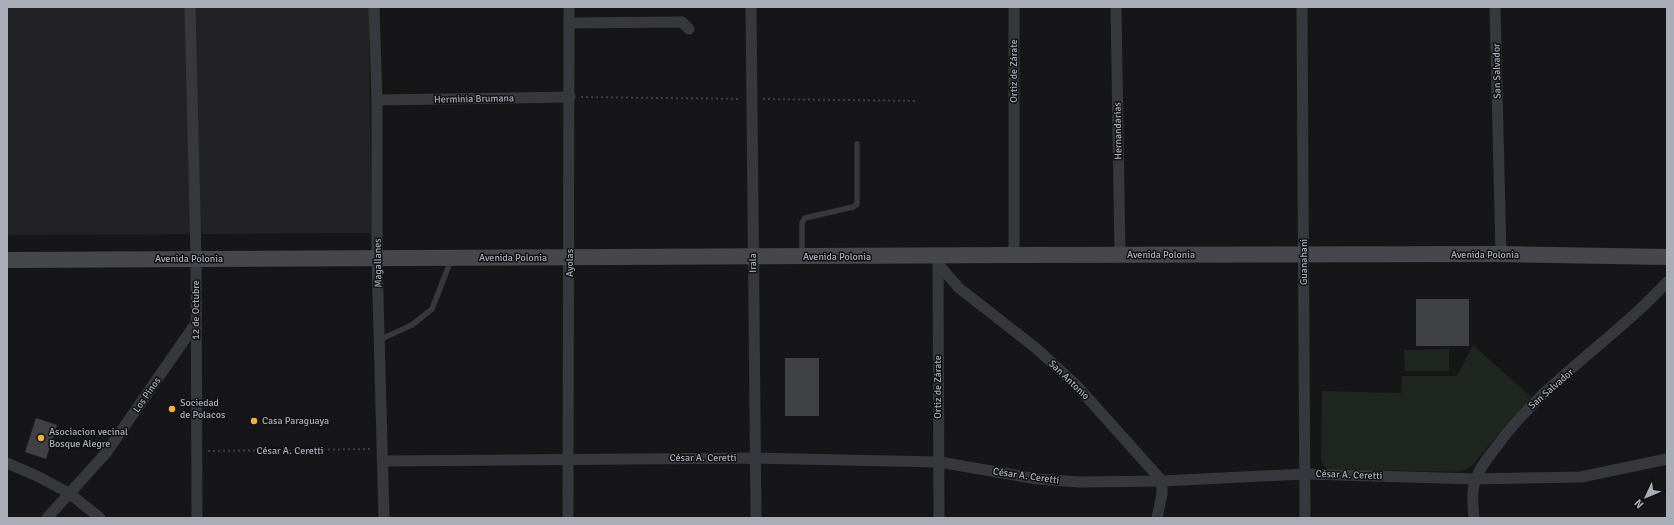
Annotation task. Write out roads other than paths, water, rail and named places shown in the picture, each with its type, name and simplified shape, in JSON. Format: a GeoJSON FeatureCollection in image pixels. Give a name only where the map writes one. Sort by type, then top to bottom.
{"type":"FeatureCollection","features":[{"type":"Feature","properties":{"kind":"main road","name":"Avenida Polonia"},"geometry":{"type":"LineString","coordinates":[[7,260],[753,257],[938,260],[1014,255],[1120,256],[1501,254],[1667,257]]}},
{"type":"Feature","properties":{"kind":"street","name":"12 de Octubre"},"geometry":{"type":"LineString","coordinates":[[190,7],[196,259],[197,518]]}},
{"type":"Feature","properties":{"kind":"street","name":"Magallanes"},"geometry":{"type":"LineString","coordinates":[[374,7],[377,100],[377,258],[384,518]]}},
{"type":"Feature","properties":{"kind":"street","name":"Ayolas"},"geometry":{"type":"LineString","coordinates":[[568,518],[570,258],[569,7]]}},
{"type":"Feature","properties":{"kind":"street","name":"Irala"},"geometry":{"type":"LineString","coordinates":[[751,7],[756,518]]}},
{"type":"Feature","properties":{"kind":"street","name":"Ortiz de Zárate"},"geometry":{"type":"LineString","coordinates":[[1014,7],[1014,255]]}},
{"type":"Feature","properties":{"kind":"street","name":"Hernandarias"},"geometry":{"type":"LineString","coordinates":[[1116,7],[1120,256]]}},
{"type":"Feature","properties":{"kind":"street","name":"Guanahani"},"geometry":{"type":"LineString","coordinates":[[1302,7],[1305,518]]}},
{"type":"Feature","properties":{"kind":"street","name":"San Salvador"},"geometry":{"type":"LineString","coordinates":[[1495,7],[1501,254]]}},
{"type":"Feature","properties":{"kind":"street"},"geometry":{"type":"LineString","coordinates":[[570,23],[682,22],[689,29]]}},
{"type":"Feature","properties":{"kind":"street","name":"Herminia Brumana"},"geometry":{"type":"LineString","coordinates":[[377,100],[570,97]]}},
{"type":"Feature","properties":{"kind":"street","name":"Ortiz de Zárate"},"geometry":{"type":"LineString","coordinates":[[938,260],[939,518]]}},
{"type":"Feature","properties":{"kind":"street","name":"San Antonio"},"geometry":{"type":"LineString","coordinates":[[938,260],[959,288],[1037,349],[1077,386],[1162,481]]}},
{"type":"Feature","properties":{"kind":"street","name":"San Salvador"},"geometry":{"type":"LineString","coordinates":[[1474,518],[1473,498],[1476,479],[1484,462],[1507,431],[1530,406],[1643,308],[1667,282]]}},
{"type":"Feature","properties":{"kind":"street","name":"Los Pinos"},"geometry":{"type":"LineString","coordinates":[[47,518],[106,453],[196,323]]}},
{"type":"Feature","properties":{"kind":"street","name":"César A. Ceretti"},"geometry":{"type":"LineString","coordinates":[[383,461],[756,458],[939,462],[1037,479],[1080,482],[1162,481],[1305,474],[1476,479],[1581,477],[1667,459]]}},
{"type":"Feature","properties":{"kind":"street"},"geometry":{"type":"LineString","coordinates":[[7,464],[37,476],[69,493],[100,518]]}},
{"type":"Feature","properties":{"kind":"street"},"geometry":{"type":"LineString","coordinates":[[1157,518],[1162,494],[1162,481]]}},
{"type":"Feature","properties":{"kind":"lane"},"geometry":{"type":"LineString","coordinates":[[802,257],[802,223],[805,218],[853,207],[857,204],[857,144]]}},
{"type":"Feature","properties":{"kind":"lane"},"geometry":{"type":"LineString","coordinates":[[380,340],[412,326],[432,309],[452,258]]}},
{"type":"Feature","properties":{"kind":"place","name":"Sociedad de Polacos"},"geometry":{"type":"Point","coordinates":[172,409]}},
{"type":"Feature","properties":{"kind":"place","name":"Casa Paraguaya"},"geometry":{"type":"Point","coordinates":[254,421]}},
{"type":"Feature","properties":{"kind":"place","name":"Asociacion vecinal Bosque Alegre"},"geometry":{"type":"Point","coordinates":[41,438]}}]}
